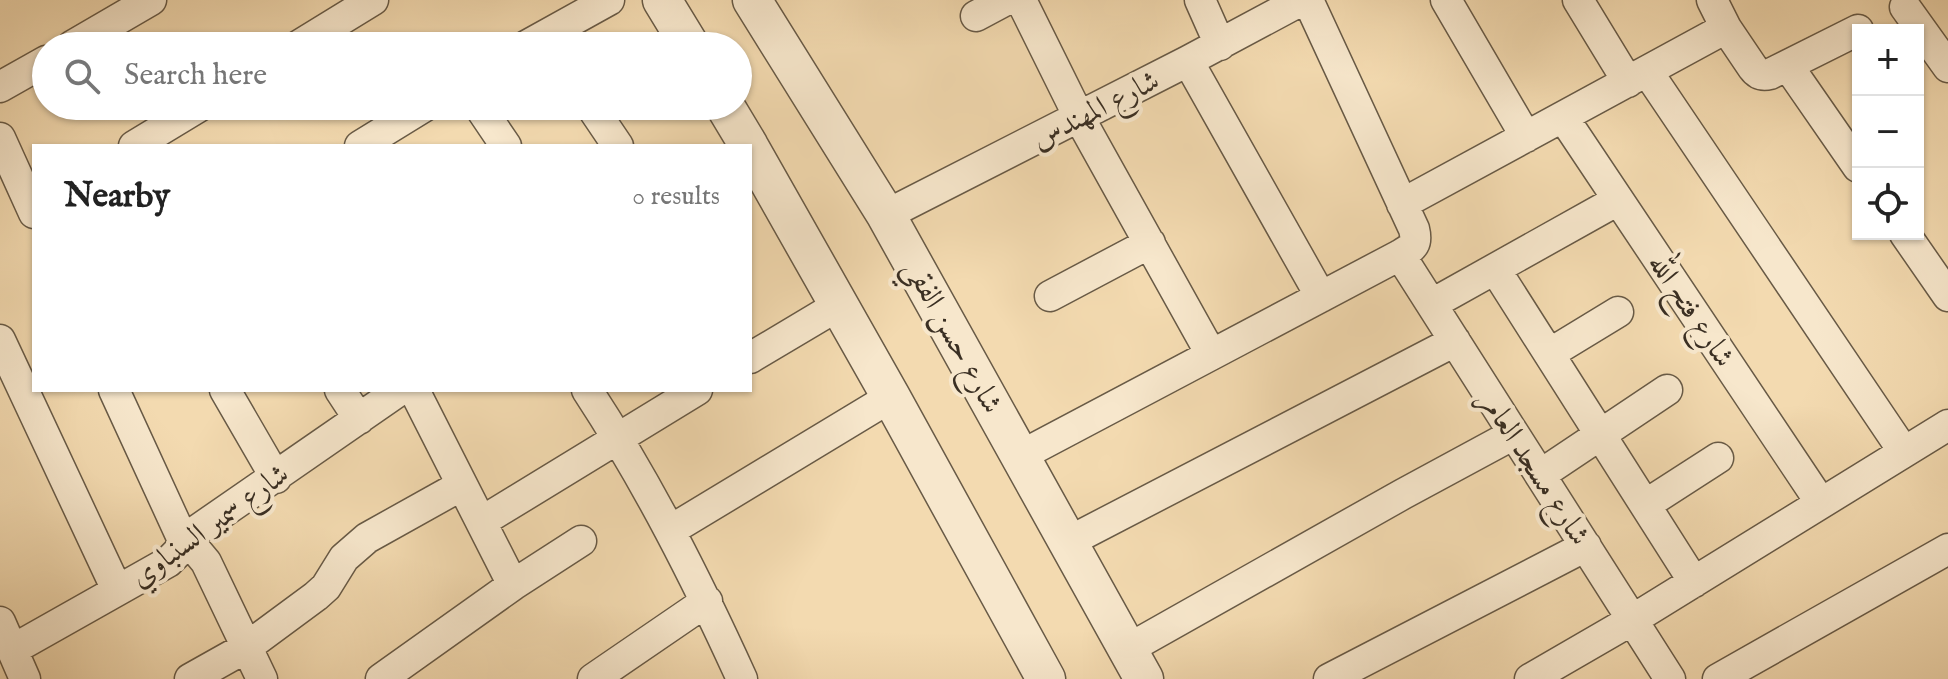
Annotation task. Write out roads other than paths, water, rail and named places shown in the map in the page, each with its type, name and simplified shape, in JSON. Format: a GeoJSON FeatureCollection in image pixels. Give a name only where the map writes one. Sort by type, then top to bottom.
{"type":"FeatureCollection","features":[{"type":"Feature","properties":{"kind":"street"},"geometry":{"type":"LineString","coordinates":[[96,32],[151,0]]}},
{"type":"Feature","properties":{"kind":"street"},"geometry":{"type":"LineString","coordinates":[[321,32],[373,0]]}},
{"type":"Feature","properties":{"kind":"street"},"geometry":{"type":"LineString","coordinates":[[558,32],[609,0]]}},
{"type":"Feature","properties":{"kind":"street"},"geometry":{"type":"LineString","coordinates":[[662,0],[681,32]]}},
{"type":"Feature","properties":{"kind":"street","name":"شارع حسن الفقي"},"geometry":{"type":"LineString","coordinates":[[752,0],[886,215],[1136,664]]}},
{"type":"Feature","properties":{"kind":"street"},"geometry":{"type":"LineString","coordinates":[[976,16],[1006,0]]}},
{"type":"Feature","properties":{"kind":"street"},"geometry":{"type":"LineString","coordinates":[[1021,0],[1079,117],[1211,354]]}},
{"type":"Feature","properties":{"kind":"street"},"geometry":{"type":"LineString","coordinates":[[1200,0],[1220,45]]}},
{"type":"Feature","properties":{"kind":"street"},"geometry":{"type":"LineString","coordinates":[[1020,456],[1411,248],[1417,238],[1305,0]]}},
{"type":"Feature","properties":{"kind":"street","name":"شارع المهندس"},"geometry":{"type":"LineString","coordinates":[[886,215],[1305,0]]}},
{"type":"Feature","properties":{"kind":"street"},"geometry":{"type":"LineString","coordinates":[[1446,0],[1526,137]]}},
{"type":"Feature","properties":{"kind":"street"},"geometry":{"type":"LineString","coordinates":[[1578,0],[1637,77],[1904,452]]}},
{"type":"Feature","properties":{"kind":"street"},"geometry":{"type":"LineString","coordinates":[[1712,0],[1726,28],[1757,74],[1764,76],[1852,33]]}},
{"type":"Feature","properties":{"kind":"street"},"geometry":{"type":"LineString","coordinates":[[1870,24],[1912,3],[1948,67]]}},
{"type":"Feature","properties":{"kind":"street"},"geometry":{"type":"LineString","coordinates":[[1402,204],[1726,28]]}},
{"type":"Feature","properties":{"kind":"street"},"geometry":{"type":"LineString","coordinates":[[1188,61],[1321,297]]}},
{"type":"Feature","properties":{"kind":"street"},"geometry":{"type":"LineString","coordinates":[[1788,66],[1852,158]]}},
{"type":"Feature","properties":{"kind":"street"},"geometry":{"type":"LineString","coordinates":[[0,87],[32,69]]}},
{"type":"Feature","properties":{"kind":"street","name":"شارع فتح الله"},"geometry":{"type":"LineString","coordinates":[[1563,117],[1821,503]]}},
{"type":"Feature","properties":{"kind":"street"},"geometry":{"type":"LineString","coordinates":[[137,144],[177,120]]}},
{"type":"Feature","properties":{"kind":"street"},"geometry":{"type":"LineString","coordinates":[[363,144],[402,120]]}},
{"type":"Feature","properties":{"kind":"street"},"geometry":{"type":"LineString","coordinates":[[488,120],[505,144]]}},
{"type":"Feature","properties":{"kind":"street"},"geometry":{"type":"LineString","coordinates":[[600,120],[617,144]]}},
{"type":"Feature","properties":{"kind":"street"},"geometry":{"type":"LineString","coordinates":[[733,120],[747,144]]}},
{"type":"Feature","properties":{"kind":"street"},"geometry":{"type":"LineString","coordinates":[[0,138],[32,208]]}},
{"type":"Feature","properties":{"kind":"street"},"geometry":{"type":"LineString","coordinates":[[752,153],[891,397],[1043,678]]}},
{"type":"Feature","properties":{"kind":"street"},"geometry":{"type":"LineString","coordinates":[[1432,304],[1618,200]]}},
{"type":"Feature","properties":{"kind":"street"},"geometry":{"type":"LineString","coordinates":[[1909,240],[1948,296]]}},
{"type":"Feature","properties":{"kind":"street"},"geometry":{"type":"LineString","coordinates":[[1050,296],[1150,243]]}},
{"type":"Feature","properties":{"kind":"street","name":"شارع مسجد العامر"},"geometry":{"type":"LineString","coordinates":[[1400,255],[1670,679]]}},
{"type":"Feature","properties":{"kind":"street"},"geometry":{"type":"LineString","coordinates":[[1495,269],[1694,582]]}},
{"type":"Feature","properties":{"kind":"street"},"geometry":{"type":"LineString","coordinates":[[752,357],[839,305]]}},
{"type":"Feature","properties":{"kind":"street"},"geometry":{"type":"LineString","coordinates":[[1549,354],[1618,312]]}},
{"type":"Feature","properties":{"kind":"street"},"geometry":{"type":"LineString","coordinates":[[0,340],[117,590]]}},
{"type":"Feature","properties":{"kind":"street"},"geometry":{"type":"LineString","coordinates":[[1068,542],[1455,341]]}},
{"type":"Feature","properties":{"kind":"street"},"geometry":{"type":"LineString","coordinates":[[1540,475],[1667,390]]}},
{"type":"Feature","properties":{"kind":"street"},"geometry":{"type":"LineString","coordinates":[[115,392],[183,540],[206,562],[262,679]]}},
{"type":"Feature","properties":{"kind":"street"},"geometry":{"type":"LineString","coordinates":[[226,392],[276,478]]}},
{"type":"Feature","properties":{"kind":"street"},"geometry":{"type":"LineString","coordinates":[[341,392],[359,419]]}},
{"type":"Feature","properties":{"kind":"street","name":"شارع سمير السنباوي"},"geometry":{"type":"LineString","coordinates":[[12,650],[168,562],[179,551],[183,540],[397,392]]}},
{"type":"Feature","properties":{"kind":"street"},"geometry":{"type":"LineString","coordinates":[[415,392],[513,585]]}},
{"type":"Feature","properties":{"kind":"street"},"geometry":{"type":"LineString","coordinates":[[588,392],[671,530],[742,679]]}},
{"type":"Feature","properties":{"kind":"street"},"geometry":{"type":"LineString","coordinates":[[481,522],[694,392]]}},
{"type":"Feature","properties":{"kind":"street"},"geometry":{"type":"LineString","coordinates":[[671,530],[891,397]]}},
{"type":"Feature","properties":{"kind":"street"},"geometry":{"type":"LineString","coordinates":[[1530,679],[1632,620],[1948,425]]}},
{"type":"Feature","properties":{"kind":"street"},"geometry":{"type":"LineString","coordinates":[[1136,664],[1514,434]]}},
{"type":"Feature","properties":{"kind":"street"},"geometry":{"type":"LineString","coordinates":[[1645,505],[1718,458]]}},
{"type":"Feature","properties":{"kind":"street"},"geometry":{"type":"LineString","coordinates":[[190,679],[247,647],[316,596],[326,587],[344,558],[367,538],[462,485]]}},
{"type":"Feature","properties":{"kind":"street"},"geometry":{"type":"LineString","coordinates":[[381,679],[513,585],[581,541]]}},
{"type":"Feature","properties":{"kind":"street"},"geometry":{"type":"LineString","coordinates":[[1329,679],[1586,546]]}},
{"type":"Feature","properties":{"kind":"street"},"geometry":{"type":"LineString","coordinates":[[1718,679],[1948,549]]}},
{"type":"Feature","properties":{"kind":"street"},"geometry":{"type":"LineString","coordinates":[[593,679],[707,601]]}},
{"type":"Feature","properties":{"kind":"street"},"geometry":{"type":"LineString","coordinates":[[0,622],[25,679]]}}]}
